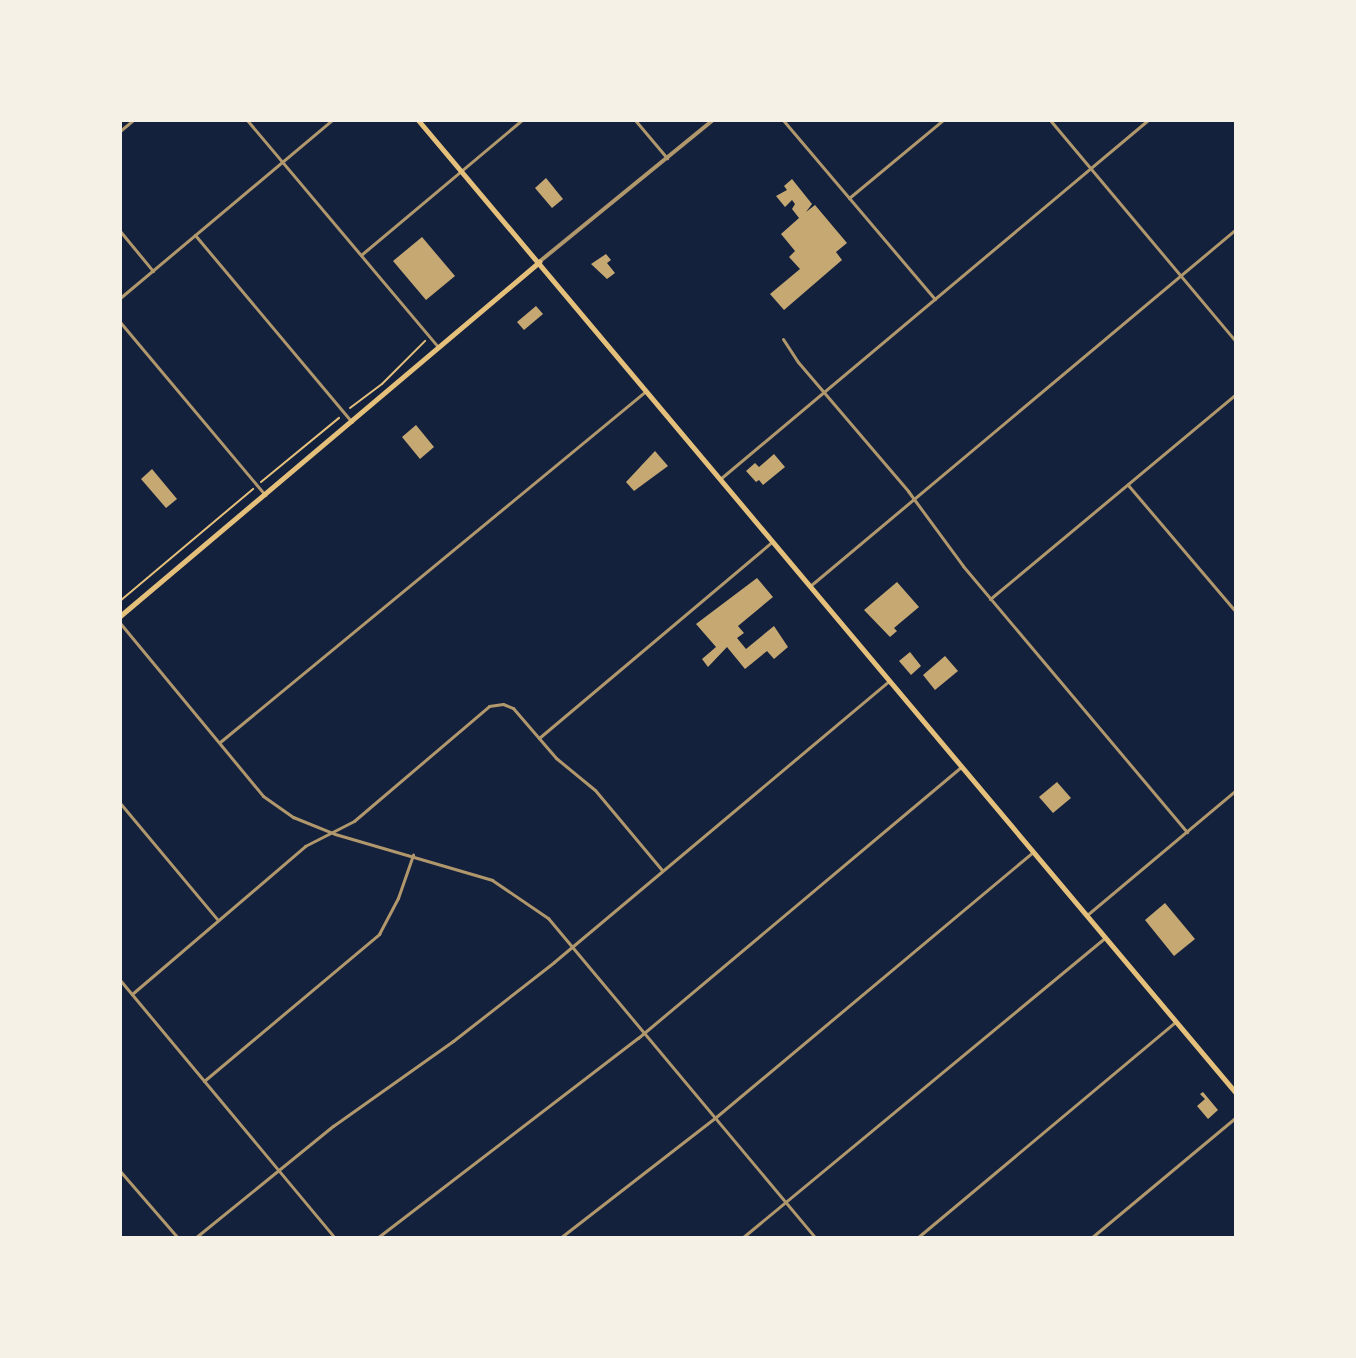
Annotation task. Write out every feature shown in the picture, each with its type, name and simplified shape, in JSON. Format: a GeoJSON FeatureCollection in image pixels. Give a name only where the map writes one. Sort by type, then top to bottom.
{"type":"FeatureCollection","features":[{"type":"Feature","properties":{"kind":"main road"},"geometry":{"type":"LineString","coordinates":[[418,120],[1236,1093]]}},
{"type":"Feature","properties":{"kind":"main road"},"geometry":{"type":"LineString","coordinates":[[120,616],[539,262]]}},
{"type":"Feature","properties":{"kind":"street"},"geometry":{"type":"LineString","coordinates":[[120,131],[133,120]]}},
{"type":"Feature","properties":{"kind":"street"},"geometry":{"type":"LineString","coordinates":[[247,120],[439,349]]}},
{"type":"Feature","properties":{"kind":"street"},"geometry":{"type":"LineString","coordinates":[[120,298],[332,120]]}},
{"type":"Feature","properties":{"kind":"street"},"geometry":{"type":"LineString","coordinates":[[361,255],[522,120]]}},
{"type":"Feature","properties":{"kind":"street"},"geometry":{"type":"LineString","coordinates":[[635,120],[667,158]]}},
{"type":"Feature","properties":{"kind":"street"},"geometry":{"type":"LineString","coordinates":[[539,262],[713,120]]}},
{"type":"Feature","properties":{"kind":"street"},"geometry":{"type":"LineString","coordinates":[[783,120],[935,299]]}},
{"type":"Feature","properties":{"kind":"street"},"geometry":{"type":"LineString","coordinates":[[849,198],[943,120]]}},
{"type":"Feature","properties":{"kind":"street"},"geometry":{"type":"LineString","coordinates":[[1050,120],[1236,342]]}},
{"type":"Feature","properties":{"kind":"street"},"geometry":{"type":"LineString","coordinates":[[720,479],[1148,120]]}},
{"type":"Feature","properties":{"kind":"street"},"geometry":{"type":"LineString","coordinates":[[810,586],[1236,229]]}},
{"type":"Feature","properties":{"kind":"street"},"geometry":{"type":"LineString","coordinates":[[120,231],[153,271]]}},
{"type":"Feature","properties":{"kind":"street"},"geometry":{"type":"LineString","coordinates":[[195,235],[352,422]]}},
{"type":"Feature","properties":{"kind":"street"},"geometry":{"type":"LineString","coordinates":[[120,322],[265,495]]}},
{"type":"Feature","properties":{"kind":"street"},"geometry":{"type":"LineString","coordinates":[[783,339],[990,599],[1187,832]]}},
{"type":"Feature","properties":{"kind":"street"},"geometry":{"type":"LineString","coordinates":[[220,742],[646,391]]}},
{"type":"Feature","properties":{"kind":"street"},"geometry":{"type":"LineString","coordinates":[[990,599],[1236,394]]}},
{"type":"Feature","properties":{"kind":"street"},"geometry":{"type":"LineString","coordinates":[[1128,485],[1236,612]]}},
{"type":"Feature","properties":{"kind":"street"},"geometry":{"type":"LineString","coordinates":[[539,738],[772,542]]}},
{"type":"Feature","properties":{"kind":"street"},"geometry":{"type":"LineString","coordinates":[[120,623],[263,796],[293,817],[335,834],[466,870],[515,893],[548,918],[816,1238]]}},
{"type":"Feature","properties":{"kind":"street"},"geometry":{"type":"LineString","coordinates":[[195,1238],[391,1081],[453,1041],[572,946],[889,681]]}},
{"type":"Feature","properties":{"kind":"street"},"geometry":{"type":"LineString","coordinates":[[132,994],[305,846],[335,834],[489,706],[503,704],[513,708],[556,758],[595,790],[662,870]]}},
{"type":"Feature","properties":{"kind":"street"},"geometry":{"type":"LineString","coordinates":[[377,1238],[645,1033],[961,767]]}},
{"type":"Feature","properties":{"kind":"street"},"geometry":{"type":"LineString","coordinates":[[1087,915],[1236,790]]}},
{"type":"Feature","properties":{"kind":"street"},"geometry":{"type":"LineString","coordinates":[[120,803],[218,920]]}},
{"type":"Feature","properties":{"kind":"street"},"geometry":{"type":"LineString","coordinates":[[560,1238],[716,1117],[1033,852]]}},
{"type":"Feature","properties":{"kind":"street"},"geometry":{"type":"LineString","coordinates":[[204,1081],[379,934],[398,898],[413,855]]}},
{"type":"Feature","properties":{"kind":"street"},"geometry":{"type":"LineString","coordinates":[[742,1238],[1105,938]]}},
{"type":"Feature","properties":{"kind":"street"},"geometry":{"type":"LineString","coordinates":[[120,980],[335,1238]]}},
{"type":"Feature","properties":{"kind":"street"},"geometry":{"type":"LineString","coordinates":[[917,1238],[1176,1022]]}},
{"type":"Feature","properties":{"kind":"street"},"geometry":{"type":"LineString","coordinates":[[1091,1238],[1236,1117]]}},
{"type":"Feature","properties":{"kind":"street"},"geometry":{"type":"LineString","coordinates":[[120,1171],[178,1238]]}},
{"type":"Feature","properties":{"kind":"path"},"geometry":{"type":"LineString","coordinates":[[120,601],[382,384],[424,341]]}},
{"type":"Feature","properties":{"kind":"building"},"geometry":{"type":"Polygon","coordinates":[[[546,178],[563,199],[552,208],[535,188],[546,178]]]}},
{"type":"Feature","properties":{"kind":"building"},"geometry":{"type":"Polygon","coordinates":[[[792,179],[812,204],[806,212],[815,205],[847,243],[836,252],[842,260],[784,310],[770,294],[800,269],[789,257],[795,251],[781,234],[799,218],[792,209],[795,204],[792,200],[785,207],[776,196],[787,190],[784,186],[792,179]]]}},
{"type":"Feature","properties":{"kind":"building"},"geometry":{"type":"Polygon","coordinates":[[[422,237],[455,276],[426,300],[393,261],[422,237]]]}},
{"type":"Feature","properties":{"kind":"building"},"geometry":{"type":"Polygon","coordinates":[[[606,254],[611,260],[607,263],[615,273],[607,279],[591,264],[606,254]]]}},
{"type":"Feature","properties":{"kind":"building"},"geometry":{"type":"Polygon","coordinates":[[[536,306],[543,314],[524,330],[517,322],[536,306]]]}},
{"type":"Feature","properties":{"kind":"building"},"geometry":{"type":"Polygon","coordinates":[[[416,425],[434,447],[420,459],[402,437],[416,425]]]}},
{"type":"Feature","properties":{"kind":"building"},"geometry":{"type":"Polygon","coordinates":[[[655,451],[668,466],[634,491],[626,482],[655,451]]]}},
{"type":"Feature","properties":{"kind":"building"},"geometry":{"type":"Polygon","coordinates":[[[774,454],[785,467],[763,485],[759,480],[756,482],[746,471],[755,463],[759,467],[774,454]]]}},
{"type":"Feature","properties":{"kind":"building"},"geometry":{"type":"Polygon","coordinates":[[[152,469],[177,499],[166,508],[141,479],[152,469]]]}},
{"type":"Feature","properties":{"kind":"building"},"geometry":{"type":"Polygon","coordinates":[[[757,578],[773,597],[738,626],[744,633],[737,638],[746,649],[774,626],[788,647],[774,659],[767,651],[745,669],[727,647],[708,667],[702,659],[716,647],[696,624],[757,578]]]}},
{"type":"Feature","properties":{"kind":"building"},"geometry":{"type":"Polygon","coordinates":[[[897,582],[919,607],[894,628],[897,631],[890,637],[864,610],[897,582]]]}},
{"type":"Feature","properties":{"kind":"building"},"geometry":{"type":"Polygon","coordinates":[[[910,652],[921,666],[911,675],[899,661],[910,652]]]}},
{"type":"Feature","properties":{"kind":"building"},"geometry":{"type":"Polygon","coordinates":[[[945,656],[958,671],[935,690],[923,675],[945,656]]]}},
{"type":"Feature","properties":{"kind":"building"},"geometry":{"type":"Polygon","coordinates":[[[1057,782],[1071,798],[1053,813],[1039,797],[1057,782]]]}},
{"type":"Feature","properties":{"kind":"building"},"geometry":{"type":"Polygon","coordinates":[[[1165,903],[1195,939],[1174,956],[1145,920],[1165,903]]]}},
{"type":"Feature","properties":{"kind":"building"},"geometry":{"type":"Polygon","coordinates":[[[1203,1092],[1218,1110],[1208,1119],[1197,1106],[1205,1099],[1200,1094],[1203,1092]]]}}]}
